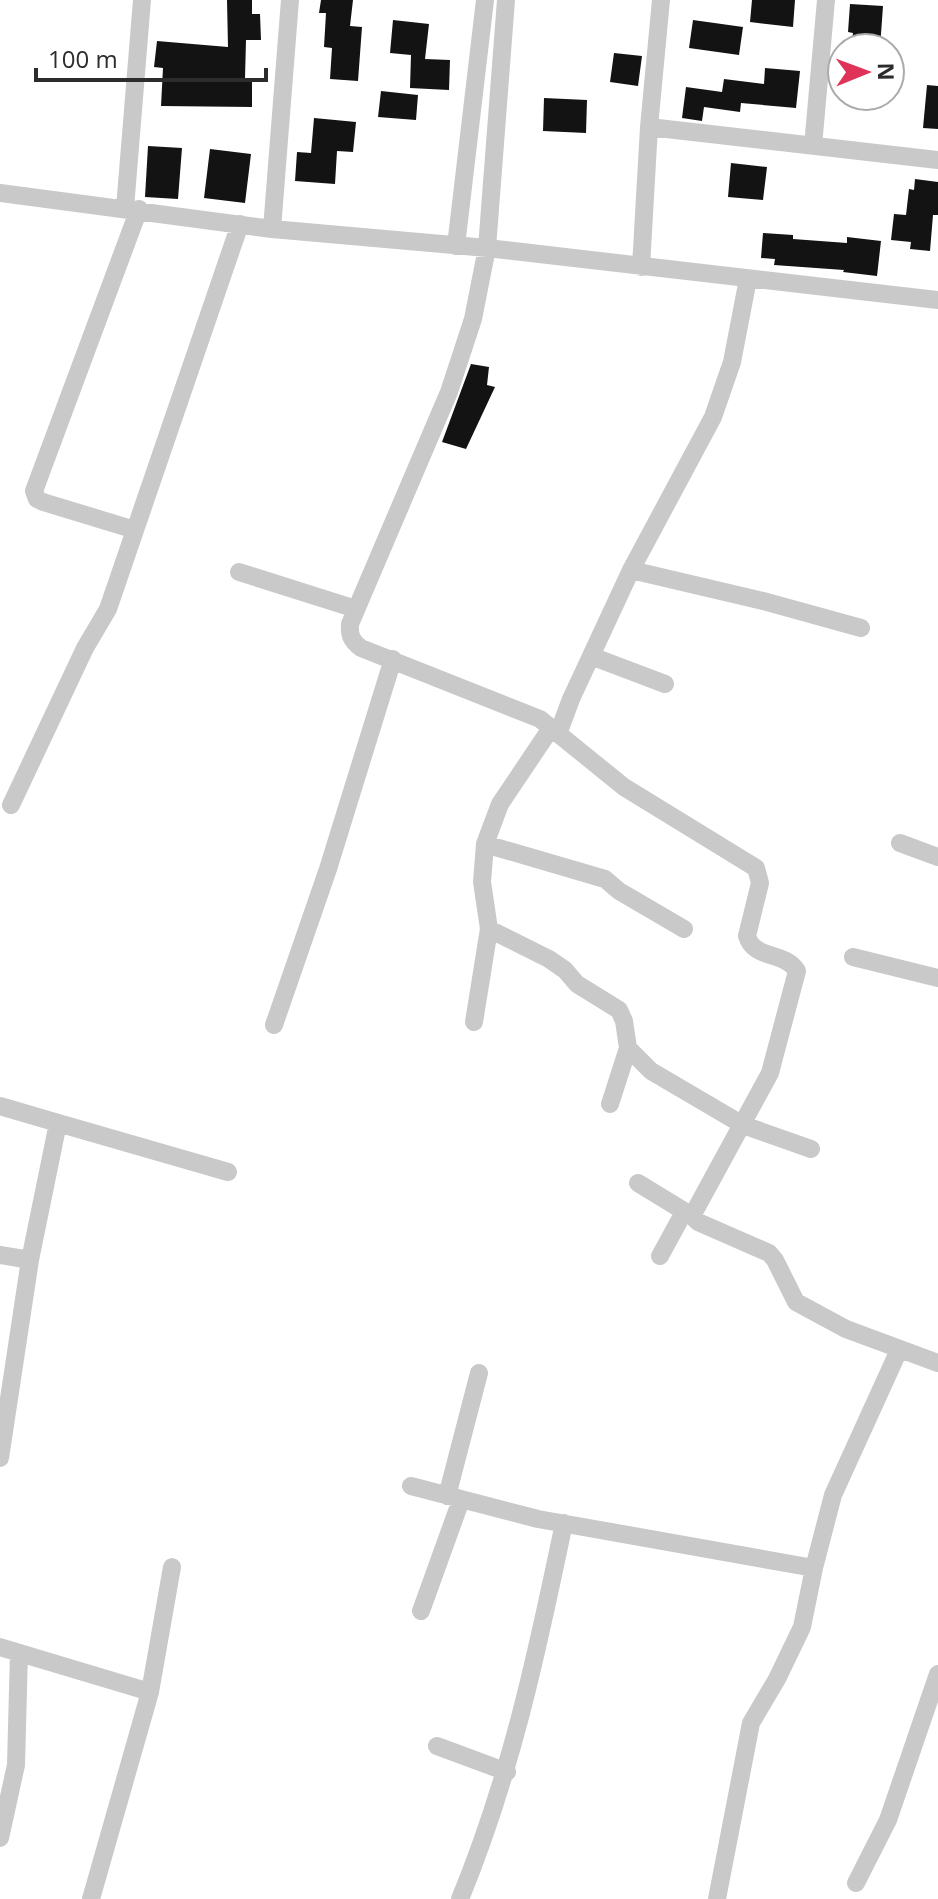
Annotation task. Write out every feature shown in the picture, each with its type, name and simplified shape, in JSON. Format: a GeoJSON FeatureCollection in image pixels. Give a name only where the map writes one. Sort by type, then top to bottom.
{"type":"FeatureCollection","features":[{"type":"Feature","properties":{"kind":"street"},"geometry":{"type":"LineString","coordinates":[[135,530],[43,502],[37,499],[34,491],[132,208],[142,0]]}},
{"type":"Feature","properties":{"kind":"street"},"geometry":{"type":"LineString","coordinates":[[272,229],[290,0]]}},
{"type":"Feature","properties":{"kind":"street"},"geometry":{"type":"LineString","coordinates":[[456,246],[485,0]]}},
{"type":"Feature","properties":{"kind":"street"},"geometry":{"type":"LineString","coordinates":[[506,0],[487,248],[473,319],[449,392],[356,609],[349,633],[361,648],[540,719],[624,787],[756,868],[760,883],[747,936],[749,942],[754,949],[789,961],[797,971],[770,1073],[743,1125],[660,1256]]}},
{"type":"Feature","properties":{"kind":"street"},"geometry":{"type":"LineString","coordinates":[[641,267],[649,127],[661,0]]}},
{"type":"Feature","properties":{"kind":"street"},"geometry":{"type":"LineString","coordinates":[[813,146],[826,0]]}},
{"type":"Feature","properties":{"kind":"street"},"geometry":{"type":"LineString","coordinates":[[649,127],[938,160]]}},
{"type":"Feature","properties":{"kind":"street"},"geometry":{"type":"LineString","coordinates":[[0,193],[132,208],[272,229],[487,248],[938,300]]}},
{"type":"Feature","properties":{"kind":"street"},"geometry":{"type":"LineString","coordinates":[[11,805],[85,648],[108,609],[240,224]]}},
{"type":"Feature","properties":{"kind":"street"},"geometry":{"type":"LineString","coordinates":[[474,1022],[489,929],[482,882],[485,844],[500,804],[555,731],[631,570],[713,417],[732,362],[748,279]]}},
{"type":"Feature","properties":{"kind":"street"},"geometry":{"type":"LineString","coordinates":[[631,570],[861,628]]}},
{"type":"Feature","properties":{"kind":"street"},"geometry":{"type":"LineString","coordinates":[[239,572],[356,609]]}},
{"type":"Feature","properties":{"kind":"street"},"geometry":{"type":"LineString","coordinates":[[591,656],[665,684]]}},
{"type":"Feature","properties":{"kind":"street"},"geometry":{"type":"LineString","coordinates":[[274,1025],[328,869],[393,659]]}},
{"type":"Feature","properties":{"kind":"street"},"geometry":{"type":"LineString","coordinates":[[900,843],[938,857]]}},
{"type":"Feature","properties":{"kind":"street"},"geometry":{"type":"LineString","coordinates":[[485,844],[605,879],[619,891],[684,929]]}},
{"type":"Feature","properties":{"kind":"street"},"geometry":{"type":"LineString","coordinates":[[489,929],[549,959],[565,970],[577,984],[619,1010],[628,1048],[610,1104]]}},
{"type":"Feature","properties":{"kind":"street"},"geometry":{"type":"LineString","coordinates":[[853,957],[938,978]]}},
{"type":"Feature","properties":{"kind":"street"},"geometry":{"type":"LineString","coordinates":[[628,1048],[651,1071],[743,1125],[811,1149]]}},
{"type":"Feature","properties":{"kind":"street"},"geometry":{"type":"LineString","coordinates":[[0,1106],[228,1172]]}},
{"type":"Feature","properties":{"kind":"street"},"geometry":{"type":"LineString","coordinates":[[0,1458],[30,1260],[58,1123]]}},
{"type":"Feature","properties":{"kind":"street"},"geometry":{"type":"LineString","coordinates":[[638,1183],[698,1222],[769,1253],[796,1302],[846,1329],[938,1363]]}},
{"type":"Feature","properties":{"kind":"street"},"geometry":{"type":"LineString","coordinates":[[0,1255],[30,1260]]}},
{"type":"Feature","properties":{"kind":"street"},"geometry":{"type":"LineString","coordinates":[[717,1899],[751,1723],[802,1627],[833,1495],[899,1350]]}},
{"type":"Feature","properties":{"kind":"street"},"geometry":{"type":"LineString","coordinates":[[421,1611],[454,1498],[479,1373]]}},
{"type":"Feature","properties":{"kind":"street"},"geometry":{"type":"LineString","coordinates":[[411,1486],[564,1523],[814,1568]]}},
{"type":"Feature","properties":{"kind":"street"},"geometry":{"type":"LineString","coordinates":[[460,1899],[507,1772],[539,1645],[564,1523]]}},
{"type":"Feature","properties":{"kind":"street"},"geometry":{"type":"LineString","coordinates":[[91,1899],[150,1692],[172,1567]]}},
{"type":"Feature","properties":{"kind":"street"},"geometry":{"type":"LineString","coordinates":[[0,1647],[150,1692]]}},
{"type":"Feature","properties":{"kind":"street"},"geometry":{"type":"LineString","coordinates":[[0,1838],[16,1765],[19,1653]]}},
{"type":"Feature","properties":{"kind":"street"},"geometry":{"type":"LineString","coordinates":[[856,1883],[888,1820],[938,1674]]}},
{"type":"Feature","properties":{"kind":"street"},"geometry":{"type":"LineString","coordinates":[[437,1746],[507,1772]]}},
{"type":"Feature","properties":{"kind":"building"},"geometry":{"type":"Polygon","coordinates":[[[227,0],[252,0],[252,14],[260,14],[261,40],[246,40],[245,78],[252,78],[252,107],[161,106],[163,68],[154,67],[157,41],[228,47],[227,0]]]}},
{"type":"Feature","properties":{"kind":"building"},"geometry":{"type":"Polygon","coordinates":[[[321,0],[353,0],[350,26],[362,27],[358,81],[330,79],[332,48],[324,47],[326,13],[319,13],[321,0]]]}},
{"type":"Feature","properties":{"kind":"building"},"geometry":{"type":"Polygon","coordinates":[[[752,0],[795,0],[793,27],[750,22],[752,0]]]}},
{"type":"Feature","properties":{"kind":"building"},"geometry":{"type":"Polygon","coordinates":[[[850,4],[883,6],[881,32],[848,32],[850,4]]]}},
{"type":"Feature","properties":{"kind":"building"},"geometry":{"type":"Polygon","coordinates":[[[393,20],[429,24],[425,59],[450,60],[449,90],[410,88],[411,55],[390,53],[393,20]]]}},
{"type":"Feature","properties":{"kind":"building"},"geometry":{"type":"Polygon","coordinates":[[[693,20],[743,27],[739,55],[689,48],[693,20]]]}},
{"type":"Feature","properties":{"kind":"building"},"geometry":{"type":"Polygon","coordinates":[[[614,53],[642,56],[638,86],[610,82],[614,53]]]}},
{"type":"Feature","properties":{"kind":"building"},"geometry":{"type":"Polygon","coordinates":[[[765,68],[800,71],[796,108],[741,103],[740,112],[704,107],[702,121],[682,118],[686,87],[722,92],[724,79],[764,84],[765,68]]]}},
{"type":"Feature","properties":{"kind":"building"},"geometry":{"type":"Polygon","coordinates":[[[927,85],[938,86],[938,129],[923,128],[927,85]]]}},
{"type":"Feature","properties":{"kind":"building"},"geometry":{"type":"Polygon","coordinates":[[[381,91],[418,95],[416,120],[378,117],[381,91]]]}},
{"type":"Feature","properties":{"kind":"building"},"geometry":{"type":"Polygon","coordinates":[[[544,98],[587,100],[586,133],[543,131],[544,98]]]}},
{"type":"Feature","properties":{"kind":"building"},"geometry":{"type":"Polygon","coordinates":[[[314,118],[356,122],[353,152],[337,151],[335,184],[295,181],[297,152],[311,153],[314,118]]]}},
{"type":"Feature","properties":{"kind":"building"},"geometry":{"type":"Polygon","coordinates":[[[148,146],[182,148],[178,199],[145,197],[148,146]]]}},
{"type":"Feature","properties":{"kind":"building"},"geometry":{"type":"Polygon","coordinates":[[[210,149],[251,154],[245,203],[204,198],[210,149]]]}},
{"type":"Feature","properties":{"kind":"building"},"geometry":{"type":"Polygon","coordinates":[[[731,163],[767,167],[763,200],[728,197],[731,163]]]}},
{"type":"Feature","properties":{"kind":"building"},"geometry":{"type":"Polygon","coordinates":[[[915,179],[938,182],[938,215],[933,215],[930,251],[910,249],[911,242],[891,240],[894,214],[906,215],[909,189],[914,190],[915,179]]]}},
{"type":"Feature","properties":{"kind":"building"},"geometry":{"type":"Polygon","coordinates":[[[763,233],[793,235],[793,239],[847,243],[847,237],[881,241],[877,276],[844,270],[774,265],[775,259],[761,258],[763,233]]]}},
{"type":"Feature","properties":{"kind":"building"},"geometry":{"type":"Polygon","coordinates":[[[471,364],[489,367],[487,385],[495,387],[466,449],[442,442],[471,364]]]}}]}
